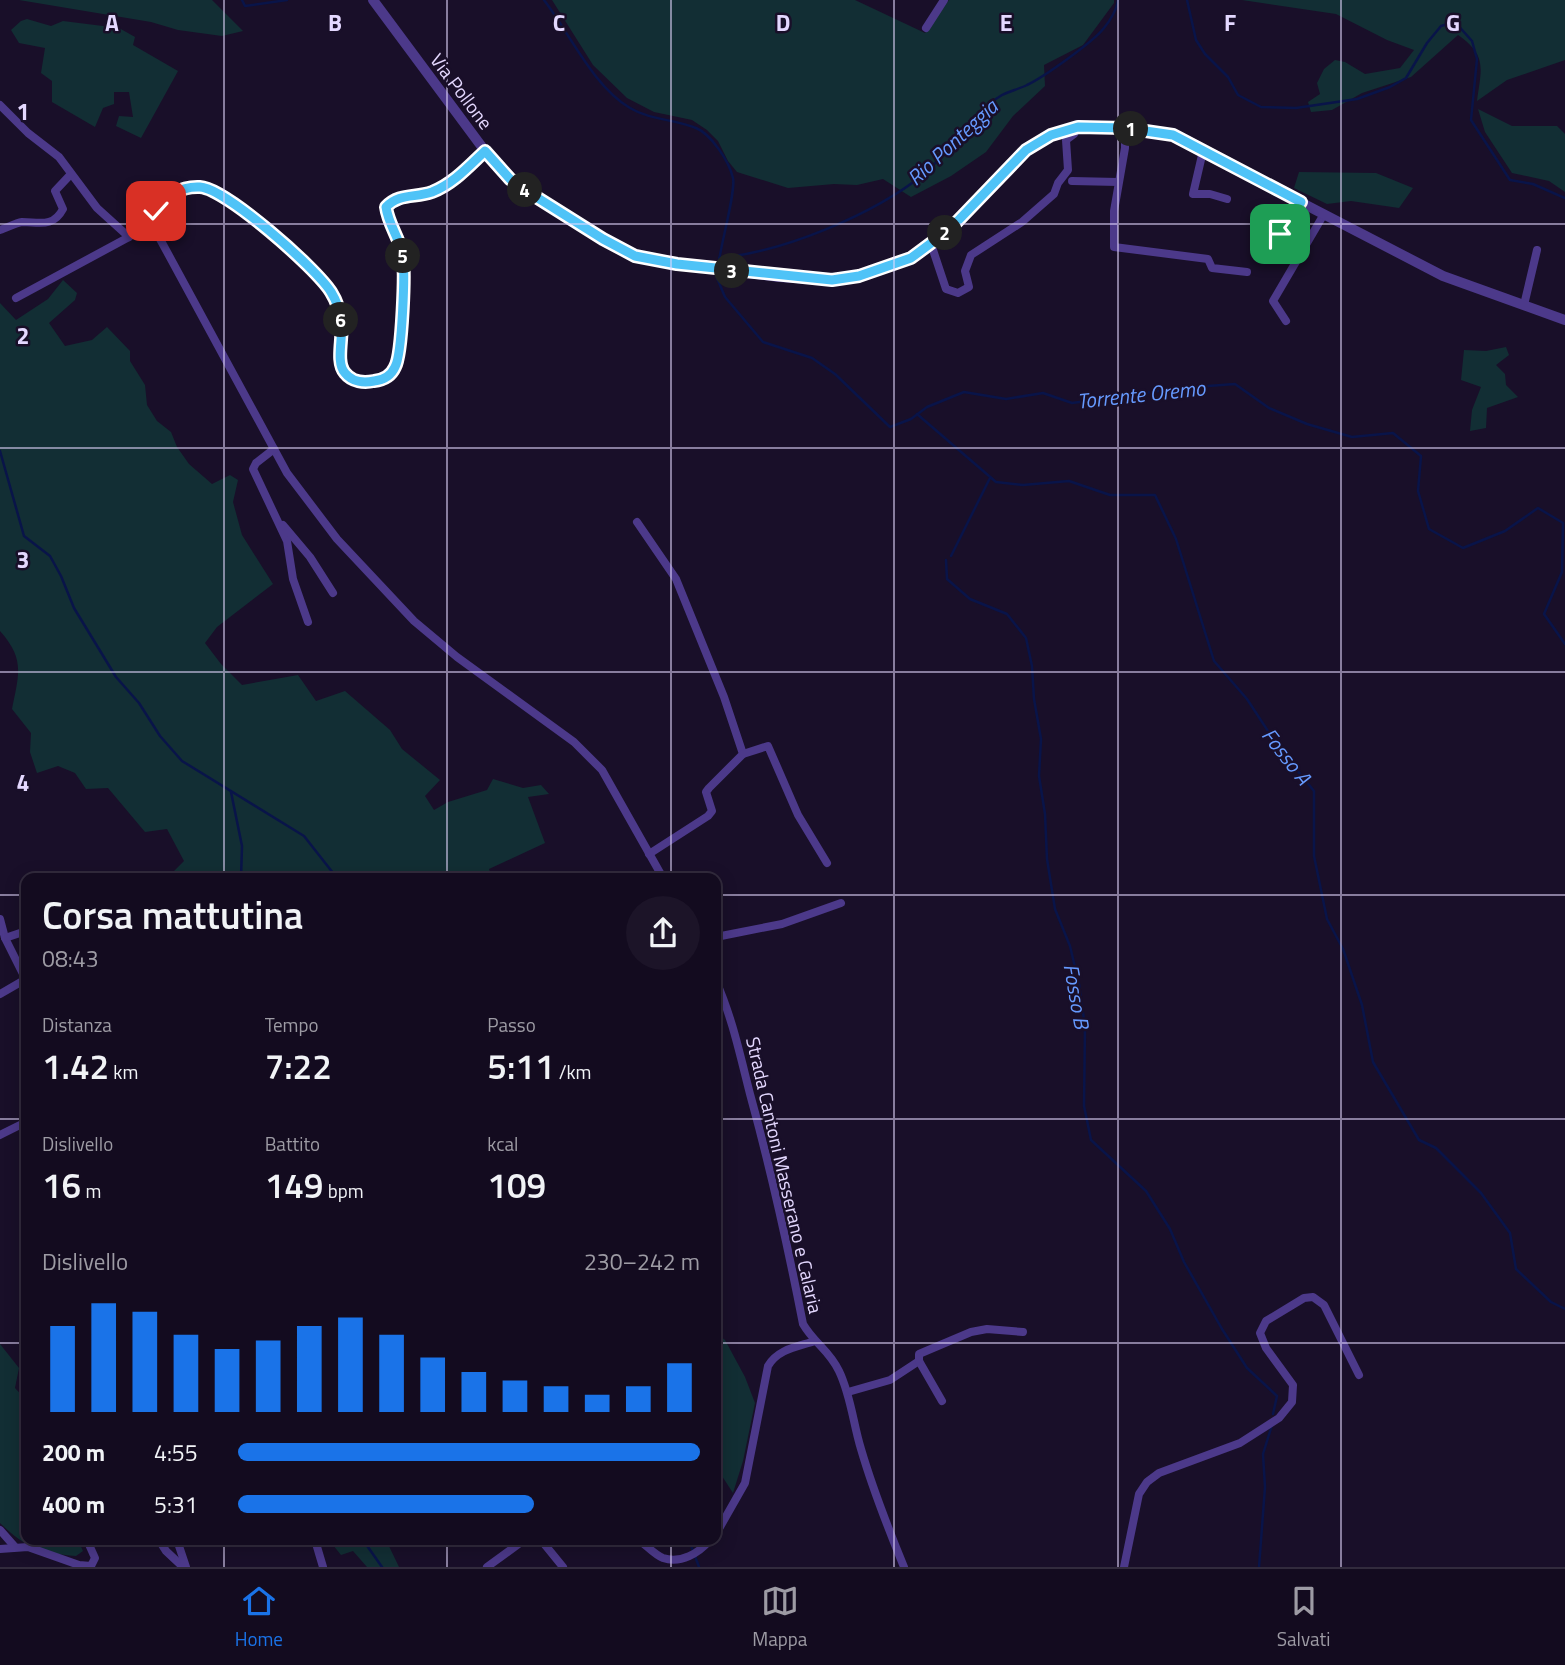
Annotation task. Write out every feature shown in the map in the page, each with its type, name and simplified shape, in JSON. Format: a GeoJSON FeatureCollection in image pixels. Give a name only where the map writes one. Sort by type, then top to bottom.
{"type":"FeatureCollection","features":[{"type":"Feature","properties":{"kind":"street","name":"Via Pollone"},"geometry":{"type":"LineString","coordinates":[[373,0],[485,151],[510,179],[570,220],[618,248],[655,261],[832,280],[886,268],[911,258],[950,229],[1026,150],[1051,135],[1081,127]]}},
{"type":"Feature","properties":{"kind":"street"},"geometry":{"type":"LineString","coordinates":[[926,27],[944,0]]}},
{"type":"Feature","properties":{"kind":"street"},"geometry":{"type":"LineString","coordinates":[[0,105],[28,133],[59,157],[97,208],[129,237]]}},
{"type":"Feature","properties":{"kind":"street"},"geometry":{"type":"LineString","coordinates":[[931,244],[946,289],[958,293],[969,287],[965,271],[971,255],[1022,222],[1055,194],[1058,183],[1068,170],[1068,136],[1081,127],[1125,128],[1173,135],[1443,276],[1565,320]]}},
{"type":"Feature","properties":{"kind":"street"},"geometry":{"type":"LineString","coordinates":[[1125,128],[1125,148],[1114,211],[1114,247],[1208,259],[1212,268],[1247,272]]}},
{"type":"Feature","properties":{"kind":"street"},"geometry":{"type":"LineString","coordinates":[[16,298],[129,237],[156,211],[165,198],[177,191],[202,187],[221,194],[313,270],[331,292],[342,322],[341,366],[346,375],[358,381],[382,380],[391,374],[397,365],[405,274],[403,252],[387,217],[386,207],[399,197],[432,192],[448,183],[485,151]]}},
{"type":"Feature","properties":{"kind":"street"},"geometry":{"type":"LineString","coordinates":[[1203,152],[1193,194],[1210,194],[1227,199]]}},
{"type":"Feature","properties":{"kind":"street"},"geometry":{"type":"LineString","coordinates":[[0,230],[20,222],[42,225],[59,215],[64,209],[55,191],[71,174]]}},
{"type":"Feature","properties":{"kind":"street"},"geometry":{"type":"LineString","coordinates":[[1072,181],[1118,182]]}},
{"type":"Feature","properties":{"kind":"street"},"geometry":{"type":"LineString","coordinates":[[1287,241],[1277,239],[1301,202]]}},
{"type":"Feature","properties":{"kind":"street"},"geometry":{"type":"LineString","coordinates":[[156,211],[160,239],[274,449],[302,494],[337,539],[414,621],[457,657],[590,756],[602,770],[660,873]]}},
{"type":"Feature","properties":{"kind":"street"},"geometry":{"type":"LineString","coordinates":[[1286,321],[1273,301],[1324,214]]}},
{"type":"Feature","properties":{"kind":"street"},"geometry":{"type":"LineString","coordinates":[[1258,239],[1274,238],[1280,234]]}},
{"type":"Feature","properties":{"kind":"street"},"geometry":{"type":"LineString","coordinates":[[1524,306],[1537,250]]}},
{"type":"Feature","properties":{"kind":"street"},"geometry":{"type":"LineString","coordinates":[[274,449],[256,463],[253,469],[287,541],[293,579],[307,622]]}},
{"type":"Feature","properties":{"kind":"street"},"geometry":{"type":"LineString","coordinates":[[637,522],[677,579],[743,754]]}},
{"type":"Feature","properties":{"kind":"street"},"geometry":{"type":"LineString","coordinates":[[280,523],[310,557],[333,593]]}},
{"type":"Feature","properties":{"kind":"street"},"geometry":{"type":"LineString","coordinates":[[649,854],[708,816],[712,811],[706,792],[709,788],[743,754],[768,746],[798,815],[827,863]]}},
{"type":"Feature","properties":{"kind":"street"},"geometry":{"type":"LineString","coordinates":[[721,936],[782,924],[841,903]]}},
{"type":"Feature","properties":{"kind":"street"},"geometry":{"type":"LineString","coordinates":[[0,919],[5,937],[21,969]]}},
{"type":"Feature","properties":{"kind":"street"},"geometry":{"type":"LineString","coordinates":[[5,937],[21,932]]}},
{"type":"Feature","properties":{"kind":"street"},"geometry":{"type":"LineString","coordinates":[[0,994],[21,982]]}},
{"type":"Feature","properties":{"kind":"street","name":"Strada Cantoni Masserano e Calaria"},"geometry":{"type":"LineString","coordinates":[[721,992],[727,1006],[788,1242],[803,1324],[815,1341],[830,1353],[848,1392],[869,1477],[904,1567]]}},
{"type":"Feature","properties":{"kind":"street"},"geometry":{"type":"LineString","coordinates":[[0,1135],[21,1124]]}},
{"type":"Feature","properties":{"kind":"street"},"geometry":{"type":"LineString","coordinates":[[1124,1567],[1139,1494],[1147,1482],[1159,1473],[1240,1443],[1279,1418],[1292,1402],[1293,1385],[1266,1348],[1260,1333],[1266,1321],[1304,1298],[1313,1297],[1324,1305],[1359,1375]]}},
{"type":"Feature","properties":{"kind":"street"},"geometry":{"type":"LineString","coordinates":[[942,1401],[919,1362],[919,1354],[971,1332],[988,1329],[1023,1332]]}},
{"type":"Feature","properties":{"kind":"street"},"geometry":{"type":"LineString","coordinates":[[721,1525],[745,1483],[768,1366],[780,1352],[815,1341]]}},
{"type":"Feature","properties":{"kind":"street"},"geometry":{"type":"LineString","coordinates":[[848,1392],[890,1380],[919,1362]]}},
{"type":"Feature","properties":{"kind":"street"},"geometry":{"type":"LineString","coordinates":[[0,1530],[15,1547]]}},
{"type":"Feature","properties":{"kind":"street"},"geometry":{"type":"LineString","coordinates":[[0,1549],[28,1547],[79,1565],[91,1566],[95,1558],[89,1545]]}},
{"type":"Feature","properties":{"kind":"street"},"geometry":{"type":"LineString","coordinates":[[162,1545],[184,1567]]}},
{"type":"Feature","properties":{"kind":"street"},"geometry":{"type":"LineString","coordinates":[[178,1545],[184,1567]]}},
{"type":"Feature","properties":{"kind":"street"},"geometry":{"type":"LineString","coordinates":[[316,1545],[323,1567]]}},
{"type":"Feature","properties":{"kind":"street"},"geometry":{"type":"LineString","coordinates":[[487,1567],[517,1545]]}},
{"type":"Feature","properties":{"kind":"street"},"geometry":{"type":"LineString","coordinates":[[545,1545],[563,1567]]}},
{"type":"Feature","properties":{"kind":"street"},"geometry":{"type":"LineString","coordinates":[[645,1545],[662,1558],[687,1557],[701,1551],[706,1545]]}},
{"type":"Feature","properties":{"kind":"green space"},"geometry":{"type":"Polygon","coordinates":[[[19,0],[212,0],[243,31],[222,36],[178,30],[151,22],[19,0]]]}},
{"type":"Feature","properties":{"kind":"green space"},"geometry":{"type":"Polygon","coordinates":[[[552,0],[855,0],[925,33],[949,0],[1114,0],[1114,3],[1083,45],[1044,65],[1045,86],[1013,116],[986,152],[951,176],[911,197],[883,179],[857,185],[788,188],[737,172],[718,141],[707,130],[692,120],[654,112],[627,98],[593,65],[552,0]]]}},
{"type":"Feature","properties":{"kind":"green space"},"geometry":{"type":"Polygon","coordinates":[[[1242,0],[1565,0],[1565,60],[1507,80],[1477,101],[1481,72],[1478,57],[1458,35],[1411,77],[1362,93],[1332,110],[1311,112],[1308,102],[1320,94],[1317,83],[1324,69],[1335,60],[1345,62],[1365,74],[1400,68],[1414,50],[1387,40],[1336,14],[1242,0]]]}},
{"type":"Feature","properties":{"kind":"green space"},"geometry":{"type":"Polygon","coordinates":[[[27,19],[51,26],[63,21],[119,28],[135,37],[133,45],[178,71],[141,138],[116,126],[119,116],[133,117],[129,92],[114,92],[114,104],[103,108],[95,127],[52,102],[52,81],[41,73],[45,48],[19,43],[11,30],[27,19]]]}},
{"type":"Feature","properties":{"kind":"green space"},"geometry":{"type":"Polygon","coordinates":[[[1478,109],[1512,126],[1557,126],[1565,134],[1565,192],[1549,181],[1512,173],[1485,132],[1478,109]]]}},
{"type":"Feature","properties":{"kind":"green space"},"geometry":{"type":"Polygon","coordinates":[[[1299,172],[1376,173],[1413,188],[1399,208],[1351,201],[1327,204],[1294,188],[1299,172]]]}},
{"type":"Feature","properties":{"kind":"green space"},"geometry":{"type":"Polygon","coordinates":[[[63,280],[77,293],[75,300],[49,323],[65,346],[92,340],[107,327],[130,351],[130,361],[145,385],[147,405],[157,421],[171,432],[177,447],[189,464],[212,484],[230,475],[238,480],[233,502],[242,535],[273,584],[217,627],[205,643],[221,664],[242,685],[298,675],[316,701],[345,691],[390,730],[402,749],[440,780],[425,796],[434,810],[448,802],[487,790],[493,779],[523,788],[541,785],[549,794],[528,797],[545,843],[489,869],[490,873],[172,873],[184,861],[167,829],[145,832],[108,788],[86,789],[75,773],[58,766],[37,773],[30,752],[31,733],[12,709],[18,676],[17,659],[0,631],[0,303],[16,320],[48,299],[63,280]]]}},
{"type":"Feature","properties":{"kind":"green space"},"geometry":{"type":"Polygon","coordinates":[[[1506,347],[1509,355],[1496,365],[1505,374],[1506,385],[1518,397],[1487,408],[1486,428],[1470,431],[1472,410],[1481,387],[1461,380],[1464,350],[1486,351],[1506,347]]]}},
{"type":"Feature","properties":{"kind":"green space"},"geometry":{"type":"Polygon","coordinates":[[[721,1337],[745,1377],[755,1403],[743,1461],[733,1493],[721,1475],[721,1337]]]}},
{"type":"Feature","properties":{"kind":"green space"},"geometry":{"type":"Polygon","coordinates":[[[0,1344],[19,1368],[15,1388],[21,1395],[21,1540],[0,1523],[0,1344]]]}},
{"type":"Feature","properties":{"kind":"green space"},"geometry":{"type":"Polygon","coordinates":[[[28,1545],[80,1545],[83,1551],[76,1556],[28,1545]]]}},
{"type":"Feature","properties":{"kind":"green space"},"geometry":{"type":"Polygon","coordinates":[[[333,1545],[388,1545],[399,1567],[367,1567],[353,1551],[341,1555],[333,1545]]]}},
{"type":"Feature","properties":{"kind":"waterway","name":"Torrente Oremo"},"geometry":{"type":"LineString","coordinates":[[242,0],[245,6],[287,0]]}},
{"type":"Feature","properties":{"kind":"waterway","name":"Torrente Oremo"},"geometry":{"type":"LineString","coordinates":[[544,0],[593,73],[617,98],[646,115],[702,131],[723,156],[731,171],[733,185],[718,267]]}},
{"type":"Feature","properties":{"kind":"waterway","name":"Rio Ponteggia"},"geometry":{"type":"LineString","coordinates":[[719,258],[799,240],[854,217],[903,189],[934,165],[991,102],[1035,81],[1090,42],[1109,22],[1118,0]]}},
{"type":"Feature","properties":{"kind":"waterway","name":"Rio Ponteggia"},"geometry":{"type":"LineString","coordinates":[[1187,0],[1196,40],[1205,54],[1228,77],[1238,95],[1261,107],[1296,108],[1357,99],[1390,87],[1406,78],[1427,43],[1441,26],[1455,22],[1472,41],[1477,59],[1471,120],[1510,180],[1533,184],[1565,198]]}},
{"type":"Feature","properties":{"kind":"waterway","name":"Torrente Oremo"},"geometry":{"type":"LineString","coordinates":[[717,273],[725,297],[763,342],[812,358],[835,374],[890,427],[911,419],[927,407],[964,392],[1006,399],[1043,393],[1072,403],[1181,388],[1235,384],[1269,408],[1307,424],[1352,437],[1393,433],[1421,456],[1418,491],[1429,529],[1463,548],[1505,531],[1538,508],[1563,523],[1562,572],[1544,614],[1565,644]]}},
{"type":"Feature","properties":{"kind":"waterway","name":"Fosso A"},"geometry":{"type":"LineString","coordinates":[[917,414],[996,482],[1023,485],[1069,481],[1110,495],[1155,495],[1176,539],[1214,661],[1247,699],[1279,748],[1314,791],[1314,856],[1327,919],[1343,949],[1362,1005],[1373,1062],[1419,1140],[1436,1148],[1481,1193],[1510,1233],[1516,1269],[1551,1302],[1565,1309]]}},
{"type":"Feature","properties":{"kind":"waterway"},"geometry":{"type":"LineString","coordinates":[[0,451],[24,536],[50,556],[74,608],[116,677],[139,703],[160,736],[182,761],[304,836],[333,873]]}},
{"type":"Feature","properties":{"kind":"waterway","name":"Fosso B"},"geometry":{"type":"LineString","coordinates":[[951,556],[990,478]]}},
{"type":"Feature","properties":{"kind":"waterway","name":"Fosso B"},"geometry":{"type":"LineString","coordinates":[[946,560],[947,579],[970,599],[1007,614],[1026,638],[1041,739],[1039,776],[1045,814],[1047,859],[1055,909],[1070,946],[1079,984],[1085,1027],[1084,1106],[1091,1140],[1146,1191],[1170,1229],[1184,1262],[1222,1329],[1247,1368],[1277,1396],[1273,1414]]}},
{"type":"Feature","properties":{"kind":"waterway"},"geometry":{"type":"LineString","coordinates":[[231,792],[242,846],[241,873]]}},
{"type":"Feature","properties":{"kind":"waterway","name":"Fosso B"},"geometry":{"type":"LineString","coordinates":[[1259,1567],[1265,1487],[1263,1454],[1272,1425]]}},
{"type":"Feature","properties":{"kind":"waterway"},"geometry":{"type":"LineString","coordinates":[[367,1545],[382,1567]]}},
{"type":"Feature","properties":{"kind":"waterway"},"geometry":{"type":"LineString","coordinates":[[691,1545],[699,1567]]}},
{"type":"Feature","properties":{"kind":"route"},"geometry":{"type":"LineString","coordinates":[[156,211],[165,198],[177,191],[202,187],[221,194],[237,206],[313,270],[331,292],[342,322],[341,366],[346,375],[368,382],[382,380],[391,374],[397,365],[399,349],[405,274],[403,252],[387,217],[386,207],[399,197],[432,192],[448,183],[485,151],[510,179],[525,190],[570,220],[635,256],[655,261],[779,276],[832,280],[859,276],[899,264],[950,229],[1026,150],[1051,135],[1078,127],[1150,130],[1173,135],[1301,202],[1280,234]]}}]}
